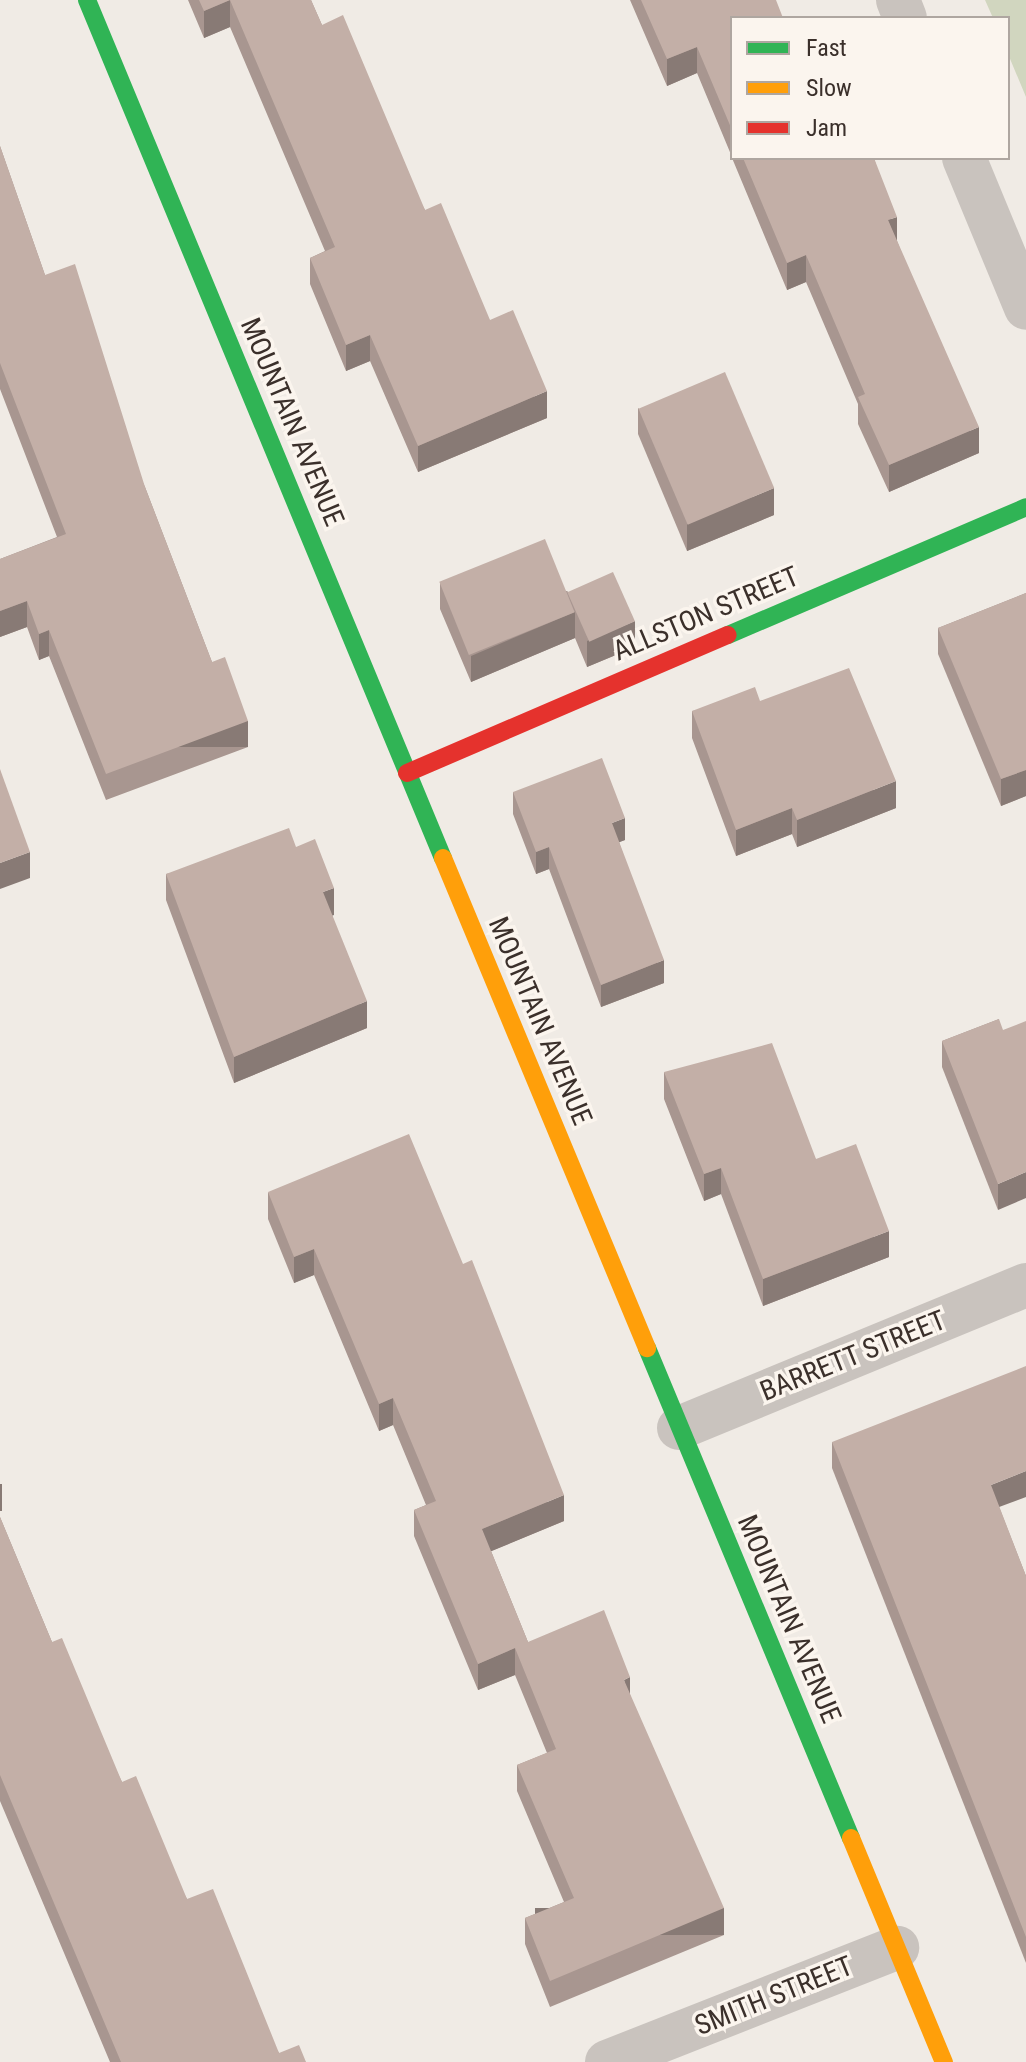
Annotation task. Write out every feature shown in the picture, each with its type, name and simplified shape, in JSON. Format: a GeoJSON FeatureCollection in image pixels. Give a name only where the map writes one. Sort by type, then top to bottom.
{"type":"FeatureCollection","features":[{"type":"Feature","properties":{"kind":"street","name":"MOUNTAIN AVENUE"},"geometry":{"type":"LineString","coordinates":[[87,0],[944,2062]]}},
{"type":"Feature","properties":{"kind":"street"},"geometry":{"type":"LineString","coordinates":[[965,160],[1026,308]]}},
{"type":"Feature","properties":{"kind":"street","name":"ALLSTON STREET"},"geometry":{"type":"LineString","coordinates":[[407,773],[1026,507]]}},
{"type":"Feature","properties":{"kind":"street","name":"BARRETT STREET"},"geometry":{"type":"LineString","coordinates":[[679,1428],[1026,1285]]}},
{"type":"Feature","properties":{"kind":"street","name":"SMITH STREET"},"geometry":{"type":"LineString","coordinates":[[607,2062],[897,1948]]}},
{"type":"Feature","properties":{"kind":"green space"},"geometry":{"type":"Polygon","coordinates":[[[985,0],[1026,0],[1026,97],[1010,59],[1010,16],[992,16],[985,0]]]}},
{"type":"Feature","properties":{"kind":"building"},"geometry":{"type":"Polygon","coordinates":[[[199,0],[230,0],[204,11],[199,0]]]}},
{"type":"Feature","properties":{"kind":"building"},"geometry":{"type":"Polygon","coordinates":[[[230,0],[311,0],[322,25],[343,15],[425,210],[441,203],[490,320],[513,310],[547,391],[418,446],[370,335],[346,345],[310,258],[335,247],[230,0]]]}},
{"type":"Feature","properties":{"kind":"building"},"geometry":{"type":"Polygon","coordinates":[[[641,0],[776,0],[782,16],[730,16],[730,125],[697,47],[667,59],[641,0]]]}},
{"type":"Feature","properties":{"kind":"building"},"geometry":{"type":"Polygon","coordinates":[[[0,146],[45,275],[75,264],[145,487],[212,662],[225,657],[248,721],[106,774],[49,630],[39,634],[27,601],[0,611],[0,559],[66,534],[0,363],[0,146]]]}},
{"type":"Feature","properties":{"kind":"building"},"geometry":{"type":"Polygon","coordinates":[[[744,160],[875,160],[897,217],[888,220],[979,427],[889,465],[858,397],[865,394],[806,255],[787,263],[744,160]]]}},
{"type":"Feature","properties":{"kind":"building"},"geometry":{"type":"Polygon","coordinates":[[[725,372],[774,488],[688,525],[638,409],[725,372]]]}},
{"type":"Feature","properties":{"kind":"building"},"geometry":{"type":"Polygon","coordinates":[[[545,539],[575,612],[469,655],[439,582],[545,539]]]}},
{"type":"Feature","properties":{"kind":"building"},"geometry":{"type":"Polygon","coordinates":[[[613,572],[635,621],[589,642],[567,592],[613,572]]]}},
{"type":"Feature","properties":{"kind":"building"},"geometry":{"type":"Polygon","coordinates":[[[1026,593],[1026,770],[1001,779],[938,628],[1026,593]]]}},
{"type":"Feature","properties":{"kind":"building"},"geometry":{"type":"Polygon","coordinates":[[[849,668],[896,781],[797,820],[792,808],[736,830],[692,711],[755,687],[760,701],[849,668]]]}},
{"type":"Feature","properties":{"kind":"building"},"geometry":{"type":"Polygon","coordinates":[[[602,758],[625,818],[612,823],[664,960],[601,985],[549,847],[536,852],[513,792],[602,758]]]}},
{"type":"Feature","properties":{"kind":"building"},"geometry":{"type":"Polygon","coordinates":[[[0,769],[30,852],[0,863],[0,769]]]}},
{"type":"Feature","properties":{"kind":"building"},"geometry":{"type":"Polygon","coordinates":[[[289,828],[296,847],[315,839],[334,888],[323,892],[367,1001],[234,1057],[166,874],[289,828]]]}},
{"type":"Feature","properties":{"kind":"building"},"geometry":{"type":"Polygon","coordinates":[[[999,1019],[1003,1030],[1026,1021],[1026,1172],[998,1184],[942,1041],[999,1019]]]}},
{"type":"Feature","properties":{"kind":"building"},"geometry":{"type":"Polygon","coordinates":[[[772,1043],[816,1159],[856,1144],[889,1231],[763,1279],[721,1168],[704,1174],[664,1072],[772,1043]]]}},
{"type":"Feature","properties":{"kind":"building"},"geometry":{"type":"Polygon","coordinates":[[[409,1134],[463,1264],[472,1260],[564,1495],[482,1529],[528,1642],[604,1610],[630,1677],[624,1680],[724,1908],[550,1981],[525,1918],[574,1898],[517,1765],[556,1749],[515,1648],[478,1664],[414,1510],[436,1501],[393,1398],[379,1404],[314,1249],[294,1257],[268,1192],[409,1134]]]}},
{"type":"Feature","properties":{"kind":"building"},"geometry":{"type":"Polygon","coordinates":[[[1026,1366],[1026,1471],[991,1485],[1026,1576],[1026,1937],[832,1442],[1026,1366]]]}},
{"type":"Feature","properties":{"kind":"building"},"geometry":{"type":"Polygon","coordinates":[[[0,1517],[52,1642],[62,1638],[122,1782],[136,1776],[187,1899],[213,1889],[279,2053],[299,2045],[306,2062],[121,2062],[0,1775],[0,1517]]]}},
{"type":"Feature","properties":{"kind":"traffic: fast"},"geometry":{"type":"LineString","coordinates":[[87,0],[443,858]]}},
{"type":"Feature","properties":{"kind":"traffic: fast"},"geometry":{"type":"LineString","coordinates":[[728,635],[1026,507]]}},
{"type":"Feature","properties":{"kind":"traffic: fast"},"geometry":{"type":"LineString","coordinates":[[647,1348],[851,1838]]}},
{"type":"Feature","properties":{"kind":"traffic: slow"},"geometry":{"type":"LineString","coordinates":[[443,858],[647,1348]]}},
{"type":"Feature","properties":{"kind":"traffic: slow"},"geometry":{"type":"LineString","coordinates":[[851,1838],[944,2062]]}},
{"type":"Feature","properties":{"kind":"traffic: jam"},"geometry":{"type":"LineString","coordinates":[[407,773],[728,635]]}}]}
